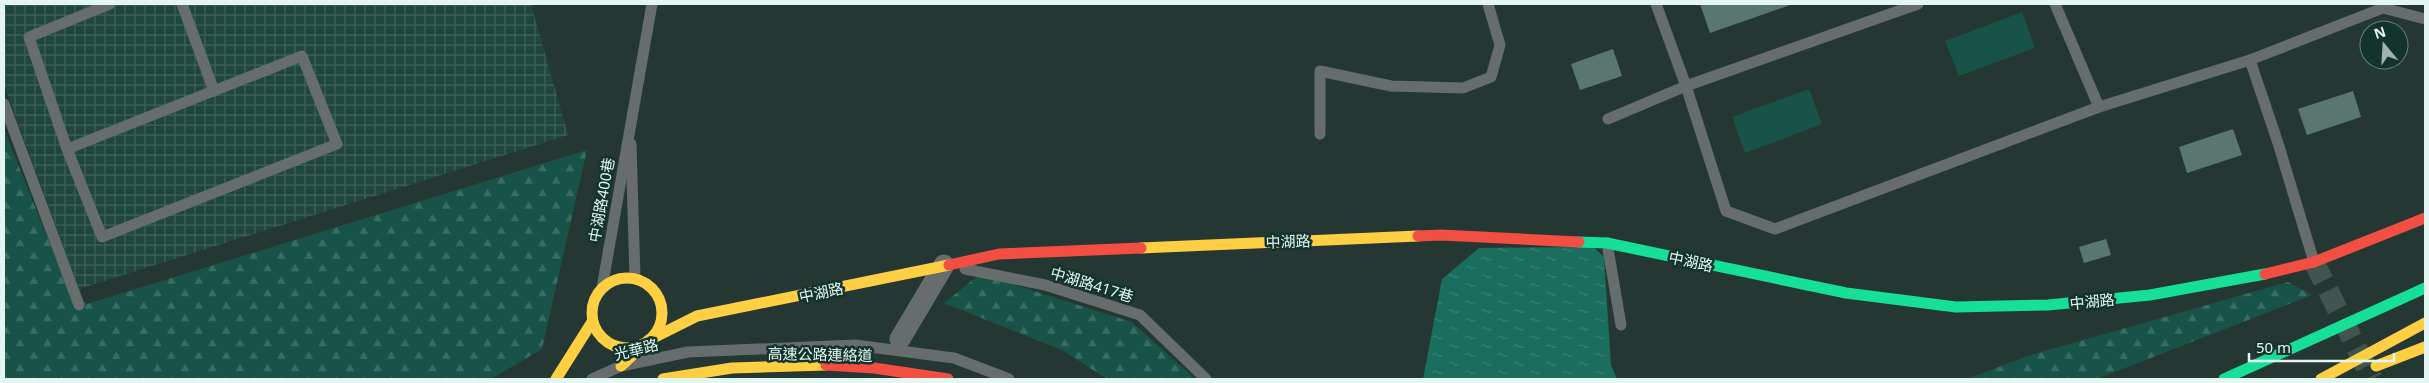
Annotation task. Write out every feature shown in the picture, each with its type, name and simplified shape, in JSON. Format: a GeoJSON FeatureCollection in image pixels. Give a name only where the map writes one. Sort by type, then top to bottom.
{"type":"FeatureCollection","features":[{"type":"Feature","properties":{"kind":"main road","name":"中湖路"},"geometry":{"type":"LineString","coordinates":[[649,340],[697,316],[789,299],[999,254],[1441,235],[1607,243],[1846,293],[1956,307],[2048,305],[2150,294],[2245,280],[2314,262],[2425,218]]}},
{"type":"Feature","properties":{"kind":"main road"},"geometry":{"type":"LineString","coordinates":[[649,340],[639,346],[627,348],[605,341],[597,333],[592,322],[591,310],[594,298],[611,281],[623,277],[635,278],[697,316]]}},
{"type":"Feature","properties":{"kind":"main road"},"geometry":{"type":"LineString","coordinates":[[621,366],[657,331],[662,314],[659,296],[652,287]]}},
{"type":"Feature","properties":{"kind":"main road"},"geometry":{"type":"LineString","coordinates":[[2224,379],[2425,288]]}},
{"type":"Feature","properties":{"kind":"main road"},"geometry":{"type":"LineString","coordinates":[[556,379],[592,322]]}},
{"type":"Feature","properties":{"kind":"main road"},"geometry":{"type":"LineString","coordinates":[[2320,379],[2425,323]]}},
{"type":"Feature","properties":{"kind":"main road"},"geometry":{"type":"LineString","coordinates":[[2368,371],[2425,347]]}},
{"type":"Feature","properties":{"kind":"main road","name":"高速公路連絡道"},"geometry":{"type":"LineString","coordinates":[[663,379],[691,373],[771,366],[851,366],[948,379]]}},
{"type":"Feature","properties":{"kind":"street"},"geometry":{"type":"LineString","coordinates":[[900,339],[944,265]]}},
{"type":"Feature","properties":{"kind":"lane"},"geometry":{"type":"LineString","coordinates":[[67,149],[302,56],[336,144],[102,236],[67,149],[29,37],[110,4]]}},
{"type":"Feature","properties":{"kind":"lane"},"geometry":{"type":"LineString","coordinates":[[182,4],[214,91]]}},
{"type":"Feature","properties":{"kind":"lane","name":"中湖路400巷"},"geometry":{"type":"LineString","coordinates":[[602,288],[652,4]]}},
{"type":"Feature","properties":{"kind":"lane"},"geometry":{"type":"LineString","coordinates":[[1320,134],[1320,71],[1391,86],[1462,88],[1491,76],[1500,45],[1488,4]]}},
{"type":"Feature","properties":{"kind":"lane"},"geometry":{"type":"LineString","coordinates":[[1656,4],[1686,86],[1726,211],[1775,229],[2099,107],[2250,60],[2383,8],[2425,18]]}},
{"type":"Feature","properties":{"kind":"lane"},"geometry":{"type":"LineString","coordinates":[[1608,119],[1686,86],[1918,4]]}},
{"type":"Feature","properties":{"kind":"lane"},"geometry":{"type":"LineString","coordinates":[[2055,4],[2099,107]]}},
{"type":"Feature","properties":{"kind":"lane"},"geometry":{"type":"LineString","coordinates":[[2250,60],[2278,143],[2314,262]]}},
{"type":"Feature","properties":{"kind":"lane"},"geometry":{"type":"LineString","coordinates":[[4,104],[79,305]]}},
{"type":"Feature","properties":{"kind":"lane","name":"中湖路400巷"},"geometry":{"type":"LineString","coordinates":[[631,118],[635,278]]}},
{"type":"Feature","properties":{"kind":"lane"},"geometry":{"type":"LineString","coordinates":[[1607,243],[1621,325]]}},
{"type":"Feature","properties":{"kind":"lane","name":"中湖路417巷"},"geometry":{"type":"LineString","coordinates":[[944,265],[1045,285],[1140,315],[1206,379]]}},
{"type":"Feature","properties":{"kind":"lane","name":"光華路"},"geometry":{"type":"LineString","coordinates":[[592,379],[621,366],[688,352],[855,345],[954,358],[1009,379]]}},
{"type":"Feature","properties":{"kind":"shaded area"},"geometry":{"type":"Polygon","coordinates":[[[4,4],[531,4],[568,135],[79,289],[4,85],[4,4]]]}},
{"type":"Feature","properties":{"kind":"green space"},"geometry":{"type":"Polygon","coordinates":[[[2022,12],[2035,48],[1959,76],[1945,41],[2022,12]]]}},
{"type":"Feature","properties":{"kind":"green space"},"geometry":{"type":"Polygon","coordinates":[[[1809,89],[1822,124],[1745,153],[1732,117],[1809,89]]]}},
{"type":"Feature","properties":{"kind":"green space"},"geometry":{"type":"Polygon","coordinates":[[[4,129],[68,289],[87,304],[587,150],[542,349],[491,379],[4,379],[4,129]]]}},
{"type":"Feature","properties":{"kind":"green space"},"geometry":{"type":"Polygon","coordinates":[[[980,274],[1132,322],[1195,379],[1107,379],[1062,350],[944,303],[980,274]]]}},
{"type":"Feature","properties":{"kind":"green space"},"geometry":{"type":"Polygon","coordinates":[[[2288,282],[2312,295],[2097,379],[1967,379],[2030,355],[2288,282]]]}},
{"type":"Feature","properties":{"kind":"water"},"geometry":{"type":"Polygon","coordinates":[[[1593,247],[1604,257],[1611,365],[1617,379],[1423,379],[1442,279],[1479,248],[1593,247]]]}},
{"type":"Feature","properties":{"kind":"building"},"geometry":{"type":"Polygon","coordinates":[[[1700,4],[1793,4],[1710,33],[1700,4]]]}},
{"type":"Feature","properties":{"kind":"building"},"geometry":{"type":"Polygon","coordinates":[[[1613,49],[1622,76],[1580,90],[1571,64],[1613,49]]]}},
{"type":"Feature","properties":{"kind":"building"},"geometry":{"type":"Polygon","coordinates":[[[2353,91],[2361,117],[2307,135],[2298,109],[2353,91]]]}},
{"type":"Feature","properties":{"kind":"building"},"geometry":{"type":"Polygon","coordinates":[[[2233,129],[2242,155],[2187,173],[2179,147],[2233,129]]]}},
{"type":"Feature","properties":{"kind":"building"},"geometry":{"type":"Polygon","coordinates":[[[2106,239],[2111,255],[2084,263],[2079,247],[2106,239]]]}},
{"type":"Feature","properties":{"kind":"tunnel"},"geometry":{"type":"LineString","coordinates":[[2314,262],[2372,379]]}},
{"type":"Feature","properties":{"kind":"traffic: fast"},"geometry":{"type":"LineString","coordinates":[[1579,242],[1607,243],[1846,293],[1956,307],[2048,305],[2150,295],[2265,274]]}},
{"type":"Feature","properties":{"kind":"traffic: fast"},"geometry":{"type":"LineString","coordinates":[[2224,379],[2425,288]]}},
{"type":"Feature","properties":{"kind":"traffic: slow"},"geometry":{"type":"LineString","coordinates":[[1141,248],[1418,236]]}},
{"type":"Feature","properties":{"kind":"traffic: slow"},"geometry":{"type":"LineString","coordinates":[[621,366],[649,340],[697,316],[949,265]]}},
{"type":"Feature","properties":{"kind":"traffic: slow"},"geometry":{"type":"LineString","coordinates":[[634,278],[647,284],[656,293],[660,299],[662,313],[660,327],[652,338],[641,346],[620,348],[613,346],[602,338],[594,327],[592,306],[594,299],[602,288],[613,280],[634,278]]}},
{"type":"Feature","properties":{"kind":"traffic: slow"},"geometry":{"type":"LineString","coordinates":[[556,379],[592,322]]}},
{"type":"Feature","properties":{"kind":"traffic: slow"},"geometry":{"type":"LineString","coordinates":[[2321,379],[2425,323]]}},
{"type":"Feature","properties":{"kind":"traffic: slow"},"geometry":{"type":"LineString","coordinates":[[2376,366],[2425,347]]}},
{"type":"Feature","properties":{"kind":"traffic: slow"},"geometry":{"type":"LineString","coordinates":[[663,379],[732,368],[826,365]]}},
{"type":"Feature","properties":{"kind":"traffic: jam"},"geometry":{"type":"LineString","coordinates":[[2265,274],[2314,262],[2425,218]]}},
{"type":"Feature","properties":{"kind":"traffic: jam"},"geometry":{"type":"LineString","coordinates":[[1418,236],[1441,235],[1579,242]]}},
{"type":"Feature","properties":{"kind":"traffic: jam"},"geometry":{"type":"LineString","coordinates":[[949,265],[999,254],[1141,248]]}},
{"type":"Feature","properties":{"kind":"traffic: jam"},"geometry":{"type":"LineString","coordinates":[[826,365],[874,368],[948,379]]}}]}
